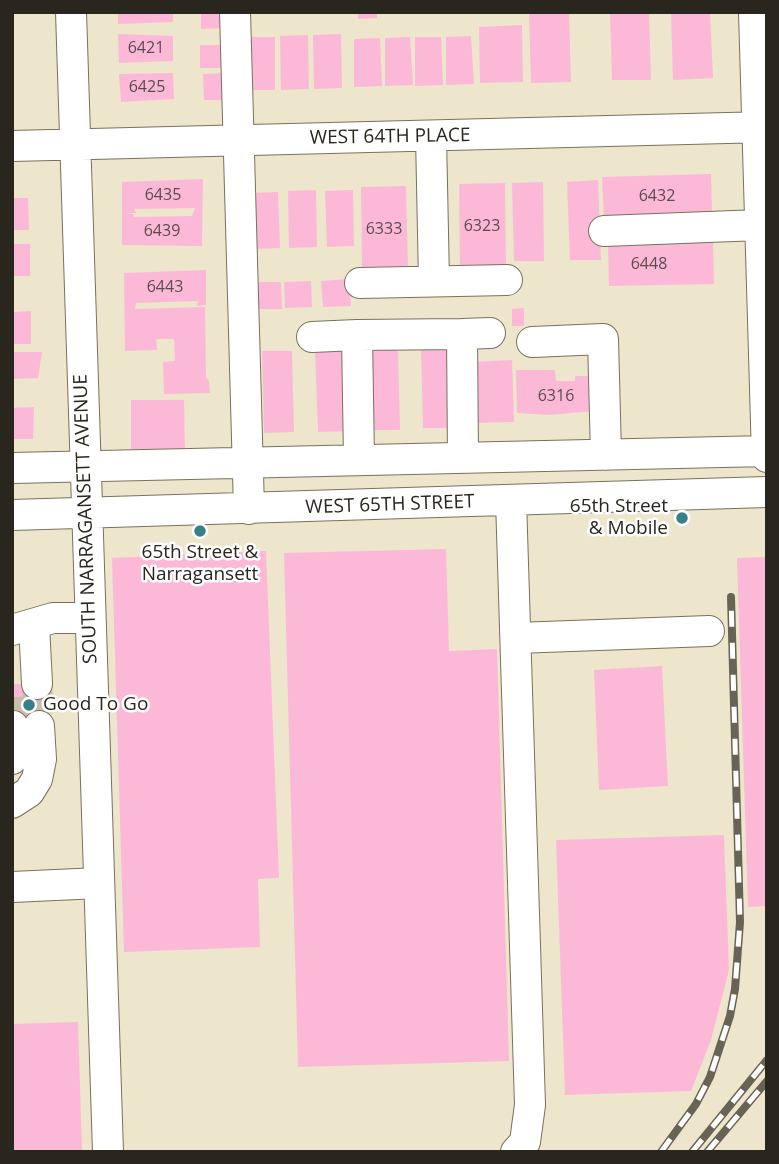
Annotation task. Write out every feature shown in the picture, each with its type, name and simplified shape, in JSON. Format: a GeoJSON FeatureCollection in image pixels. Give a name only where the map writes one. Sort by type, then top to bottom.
{"type":"FeatureCollection","features":[{"type":"Feature","properties":{"kind":"street","name":"SOUTH NARRAGANSETT AVENUE"},"geometry":{"type":"LineString","coordinates":[[71,12],[108,1152]]}},
{"type":"Feature","properties":{"kind":"street"},"geometry":{"type":"LineString","coordinates":[[234,12],[249,509]]}},
{"type":"Feature","properties":{"kind":"street"},"geometry":{"type":"LineString","coordinates":[[754,12],[762,127],[767,457]]}},
{"type":"Feature","properties":{"kind":"street","name":"WEST 64TH PLACE"},"geometry":{"type":"LineString","coordinates":[[12,146],[762,127]]}},
{"type":"Feature","properties":{"kind":"street"},"geometry":{"type":"LineString","coordinates":[[430,136],[435,281]]}},
{"type":"Feature","properties":{"kind":"street"},"geometry":{"type":"LineString","coordinates":[[604,231],[763,204]]}},
{"type":"Feature","properties":{"kind":"street"},"geometry":{"type":"LineString","coordinates":[[360,283],[507,280]]}},
{"type":"Feature","properties":{"kind":"street"},"geometry":{"type":"LineString","coordinates":[[312,337],[476,333],[463,458]]}},
{"type":"Feature","properties":{"kind":"street"},"geometry":{"type":"LineString","coordinates":[[357,335],[359,460]]}},
{"type":"Feature","properties":{"kind":"street"},"geometry":{"type":"LineString","coordinates":[[532,342],[603,339],[606,454]]}},
{"type":"Feature","properties":{"kind":"street"},"geometry":{"type":"LineString","coordinates":[[12,468],[767,451]]}},
{"type":"Feature","properties":{"kind":"street","name":"WEST 65TH STREET"},"geometry":{"type":"LineString","coordinates":[[12,515],[767,492]]}},
{"type":"Feature","properties":{"kind":"street"},"geometry":{"type":"LineString","coordinates":[[511,500],[530,1105],[525,1142],[516,1152]]}},
{"type":"Feature","properties":{"kind":"street"},"geometry":{"type":"LineString","coordinates":[[37,684],[23,627],[53,618],[89,618]]}},
{"type":"Feature","properties":{"kind":"street"},"geometry":{"type":"LineString","coordinates":[[516,638],[709,631]]}},
{"type":"Feature","properties":{"kind":"street"},"geometry":{"type":"LineString","coordinates":[[12,759],[26,726]]}},
{"type":"Feature","properties":{"kind":"street"},"geometry":{"type":"LineString","coordinates":[[12,803],[29,793],[37,779],[41,758],[26,726]]}},
{"type":"Feature","properties":{"kind":"street"},"geometry":{"type":"LineString","coordinates":[[12,887],[99,883]]}},
{"type":"Feature","properties":{"kind":"building"},"geometry":{"type":"Polygon","coordinates":[[[118,12],[173,12],[173,22],[118,24],[118,12]]]}},
{"type":"Feature","properties":{"kind":"building"},"geometry":{"type":"Polygon","coordinates":[[[201,12],[224,12],[225,28],[201,29],[201,12]]]}},
{"type":"Feature","properties":{"kind":"building"},"geometry":{"type":"Polygon","coordinates":[[[358,12],[377,12],[377,18],[358,19],[358,12]]]}},
{"type":"Feature","properties":{"kind":"building"},"geometry":{"type":"Polygon","coordinates":[[[529,12],[569,12],[571,82],[531,83],[529,12]]]}},
{"type":"Feature","properties":{"kind":"building"},"geometry":{"type":"Polygon","coordinates":[[[610,12],[649,12],[651,80],[612,80],[610,12]]]}},
{"type":"Feature","properties":{"kind":"building"},"geometry":{"type":"Polygon","coordinates":[[[671,12],[710,12],[713,78],[673,80],[671,12]]]}},
{"type":"Feature","properties":{"kind":"building"},"geometry":{"type":"Polygon","coordinates":[[[522,25],[523,82],[480,83],[479,27],[522,25]]]}},
{"type":"Feature","properties":{"kind":"building"},"geometry":{"type":"Polygon","coordinates":[[[118,34],[173,36],[173,61],[119,63],[118,34]]]}},
{"type":"Feature","properties":{"kind":"building"},"geometry":{"type":"Polygon","coordinates":[[[341,34],[342,88],[314,89],[313,35],[341,34]]]}},
{"type":"Feature","properties":{"kind":"building"},"geometry":{"type":"Polygon","coordinates":[[[308,35],[309,89],[281,90],[280,36],[308,35]]]}},
{"type":"Feature","properties":{"kind":"building"},"geometry":{"type":"Polygon","coordinates":[[[471,36],[474,84],[446,85],[446,37],[471,36]]]}},
{"type":"Feature","properties":{"kind":"building"},"geometry":{"type":"Polygon","coordinates":[[[247,37],[275,37],[275,90],[247,90],[247,37]]]}},
{"type":"Feature","properties":{"kind":"building"},"geometry":{"type":"Polygon","coordinates":[[[410,37],[413,85],[385,86],[385,38],[410,37]]]}},
{"type":"Feature","properties":{"kind":"building"},"geometry":{"type":"Polygon","coordinates":[[[415,37],[441,37],[443,85],[415,86],[415,37]]]}},
{"type":"Feature","properties":{"kind":"building"},"geometry":{"type":"Polygon","coordinates":[[[380,38],[382,86],[354,87],[354,39],[380,38]]]}},
{"type":"Feature","properties":{"kind":"building"},"geometry":{"type":"Polygon","coordinates":[[[200,45],[227,45],[228,68],[200,68],[200,45]]]}},
{"type":"Feature","properties":{"kind":"building"},"geometry":{"type":"Polygon","coordinates":[[[173,73],[174,99],[121,102],[119,74],[173,73]]]}},
{"type":"Feature","properties":{"kind":"building"},"geometry":{"type":"Polygon","coordinates":[[[230,73],[230,100],[204,100],[203,74],[230,73]]]}},
{"type":"Feature","properties":{"kind":"building"},"geometry":{"type":"Polygon","coordinates":[[[711,174],[712,214],[604,220],[602,177],[711,174]]]}},
{"type":"Feature","properties":{"kind":"building"},"geometry":{"type":"Polygon","coordinates":[[[203,179],[202,246],[122,245],[122,182],[203,179]],[[195,208],[134,209],[136,213],[125,213],[133,214],[134,217],[192,216],[195,208]]]}},
{"type":"Feature","properties":{"kind":"building"},"geometry":{"type":"Polygon","coordinates":[[[598,180],[601,260],[570,260],[567,182],[598,180]]]}},
{"type":"Feature","properties":{"kind":"building"},"geometry":{"type":"Polygon","coordinates":[[[543,182],[544,261],[514,261],[512,183],[543,182]]]}},
{"type":"Feature","properties":{"kind":"building"},"geometry":{"type":"Polygon","coordinates":[[[505,183],[506,268],[460,269],[459,184],[505,183]]]}},
{"type":"Feature","properties":{"kind":"building"},"geometry":{"type":"Polygon","coordinates":[[[406,186],[408,270],[362,272],[361,187],[406,186]]]}},
{"type":"Feature","properties":{"kind":"building"},"geometry":{"type":"Polygon","coordinates":[[[316,190],[317,247],[289,248],[288,191],[316,190]]]}},
{"type":"Feature","properties":{"kind":"building"},"geometry":{"type":"Polygon","coordinates":[[[353,190],[354,246],[327,247],[325,191],[353,190]]]}},
{"type":"Feature","properties":{"kind":"building"},"geometry":{"type":"Polygon","coordinates":[[[278,192],[280,248],[252,249],[249,193],[278,192]]]}},
{"type":"Feature","properties":{"kind":"building"},"geometry":{"type":"Polygon","coordinates":[[[12,198],[28,198],[29,230],[12,230],[12,198]]]}},
{"type":"Feature","properties":{"kind":"building"},"geometry":{"type":"Polygon","coordinates":[[[713,242],[714,284],[609,286],[608,244],[713,242]]]}},
{"type":"Feature","properties":{"kind":"building"},"geometry":{"type":"Polygon","coordinates":[[[12,244],[30,244],[30,276],[12,276],[12,244]]]}},
{"type":"Feature","properties":{"kind":"building"},"geometry":{"type":"Polygon","coordinates":[[[206,270],[206,305],[197,306],[198,301],[136,303],[135,309],[205,307],[206,378],[209,381],[210,393],[164,394],[163,362],[175,361],[174,339],[156,339],[157,350],[125,351],[124,273],[206,270]]]}},
{"type":"Feature","properties":{"kind":"building"},"geometry":{"type":"Polygon","coordinates":[[[349,279],[351,306],[323,307],[321,281],[349,279]]]}},
{"type":"Feature","properties":{"kind":"building"},"geometry":{"type":"Polygon","coordinates":[[[311,281],[312,307],[285,308],[284,282],[311,281]]]}},
{"type":"Feature","properties":{"kind":"building"},"geometry":{"type":"Polygon","coordinates":[[[256,282],[281,282],[282,309],[256,309],[256,282]]]}},
{"type":"Feature","properties":{"kind":"building"},"geometry":{"type":"Polygon","coordinates":[[[524,308],[524,326],[512,326],[512,309],[524,308]]]}},
{"type":"Feature","properties":{"kind":"building"},"geometry":{"type":"Polygon","coordinates":[[[31,311],[31,344],[12,344],[12,312],[31,311]]]}},
{"type":"Feature","properties":{"kind":"building"},"geometry":{"type":"Polygon","coordinates":[[[452,347],[454,428],[423,428],[421,348],[452,347]]]}},
{"type":"Feature","properties":{"kind":"building"},"geometry":{"type":"Polygon","coordinates":[[[398,349],[400,430],[369,430],[366,350],[398,349]]]}},
{"type":"Feature","properties":{"kind":"building"},"geometry":{"type":"Polygon","coordinates":[[[348,350],[350,431],[318,432],[315,351],[348,350]]]}},
{"type":"Feature","properties":{"kind":"building"},"geometry":{"type":"Polygon","coordinates":[[[262,351],[292,351],[294,432],[264,433],[262,351]]]}},
{"type":"Feature","properties":{"kind":"building"},"geometry":{"type":"Polygon","coordinates":[[[12,352],[42,352],[38,378],[12,379],[12,352]]]}},
{"type":"Feature","properties":{"kind":"building"},"geometry":{"type":"Polygon","coordinates":[[[512,360],[514,422],[473,423],[472,362],[512,360]]]}},
{"type":"Feature","properties":{"kind":"building"},"geometry":{"type":"Polygon","coordinates":[[[516,370],[555,370],[556,381],[575,381],[575,376],[594,376],[594,411],[549,415],[517,413],[516,370]]]}},
{"type":"Feature","properties":{"kind":"building"},"geometry":{"type":"Polygon","coordinates":[[[131,400],[184,400],[185,449],[131,450],[131,400]]]}},
{"type":"Feature","properties":{"kind":"building"},"geometry":{"type":"Polygon","coordinates":[[[34,407],[33,439],[12,439],[12,408],[34,407]]]}},
{"type":"Feature","properties":{"kind":"building"},"geometry":{"type":"Polygon","coordinates":[[[446,549],[449,651],[497,649],[509,1061],[298,1067],[284,553],[446,549]]]}},
{"type":"Feature","properties":{"kind":"building"},"geometry":{"type":"Polygon","coordinates":[[[266,551],[279,878],[258,879],[260,947],[124,952],[112,558],[266,551]]]}},
{"type":"Feature","properties":{"kind":"building"},"geometry":{"type":"Polygon","coordinates":[[[767,557],[767,906],[748,907],[737,558],[767,557]]]}},
{"type":"Feature","properties":{"kind":"building"},"geometry":{"type":"Polygon","coordinates":[[[662,666],[668,786],[599,790],[594,670],[662,666]]]}},
{"type":"Feature","properties":{"kind":"building","name":"Good To Go"},"geometry":{"type":"Polygon","coordinates":[[[12,684],[46,684],[47,726],[12,726],[12,684]]]}},
{"type":"Feature","properties":{"kind":"building"},"geometry":{"type":"Polygon","coordinates":[[[724,835],[729,970],[711,1040],[691,1091],[565,1095],[556,840],[724,835]]]}},
{"type":"Feature","properties":{"kind":"building"},"geometry":{"type":"Polygon","coordinates":[[[78,1022],[82,1151],[12,1152],[12,1024],[78,1022]]]}},
{"type":"Feature","properties":{"kind":"tunnel"},"geometry":{"type":"LineString","coordinates":[[37,684],[39,726]]}},
{"type":"Feature","properties":{"kind":"tunnel"},"geometry":{"type":"LineString","coordinates":[[12,697],[13,726]]}},
{"type":"Feature","properties":{"kind":"railway"},"geometry":{"type":"LineString","coordinates":[[661,1152],[696,1104],[710,1077],[730,1016],[735,989],[740,922],[731,597]]}},
{"type":"Feature","properties":{"kind":"railway"},"geometry":{"type":"LineString","coordinates":[[692,1152],[767,1060]]}},
{"type":"Feature","properties":{"kind":"railway"},"geometry":{"type":"LineString","coordinates":[[707,1152],[767,1081]]}},
{"type":"Feature","properties":{"kind":"place","name":"65th Street & Mobile"},"geometry":{"type":"Point","coordinates":[682,518]}},
{"type":"Feature","properties":{"kind":"place","name":"65th Street & Narragansett"},"geometry":{"type":"Point","coordinates":[200,531]}},
{"type":"Feature","properties":{"kind":"place","name":"Good To Go"},"geometry":{"type":"Point","coordinates":[29,705]}}]}
